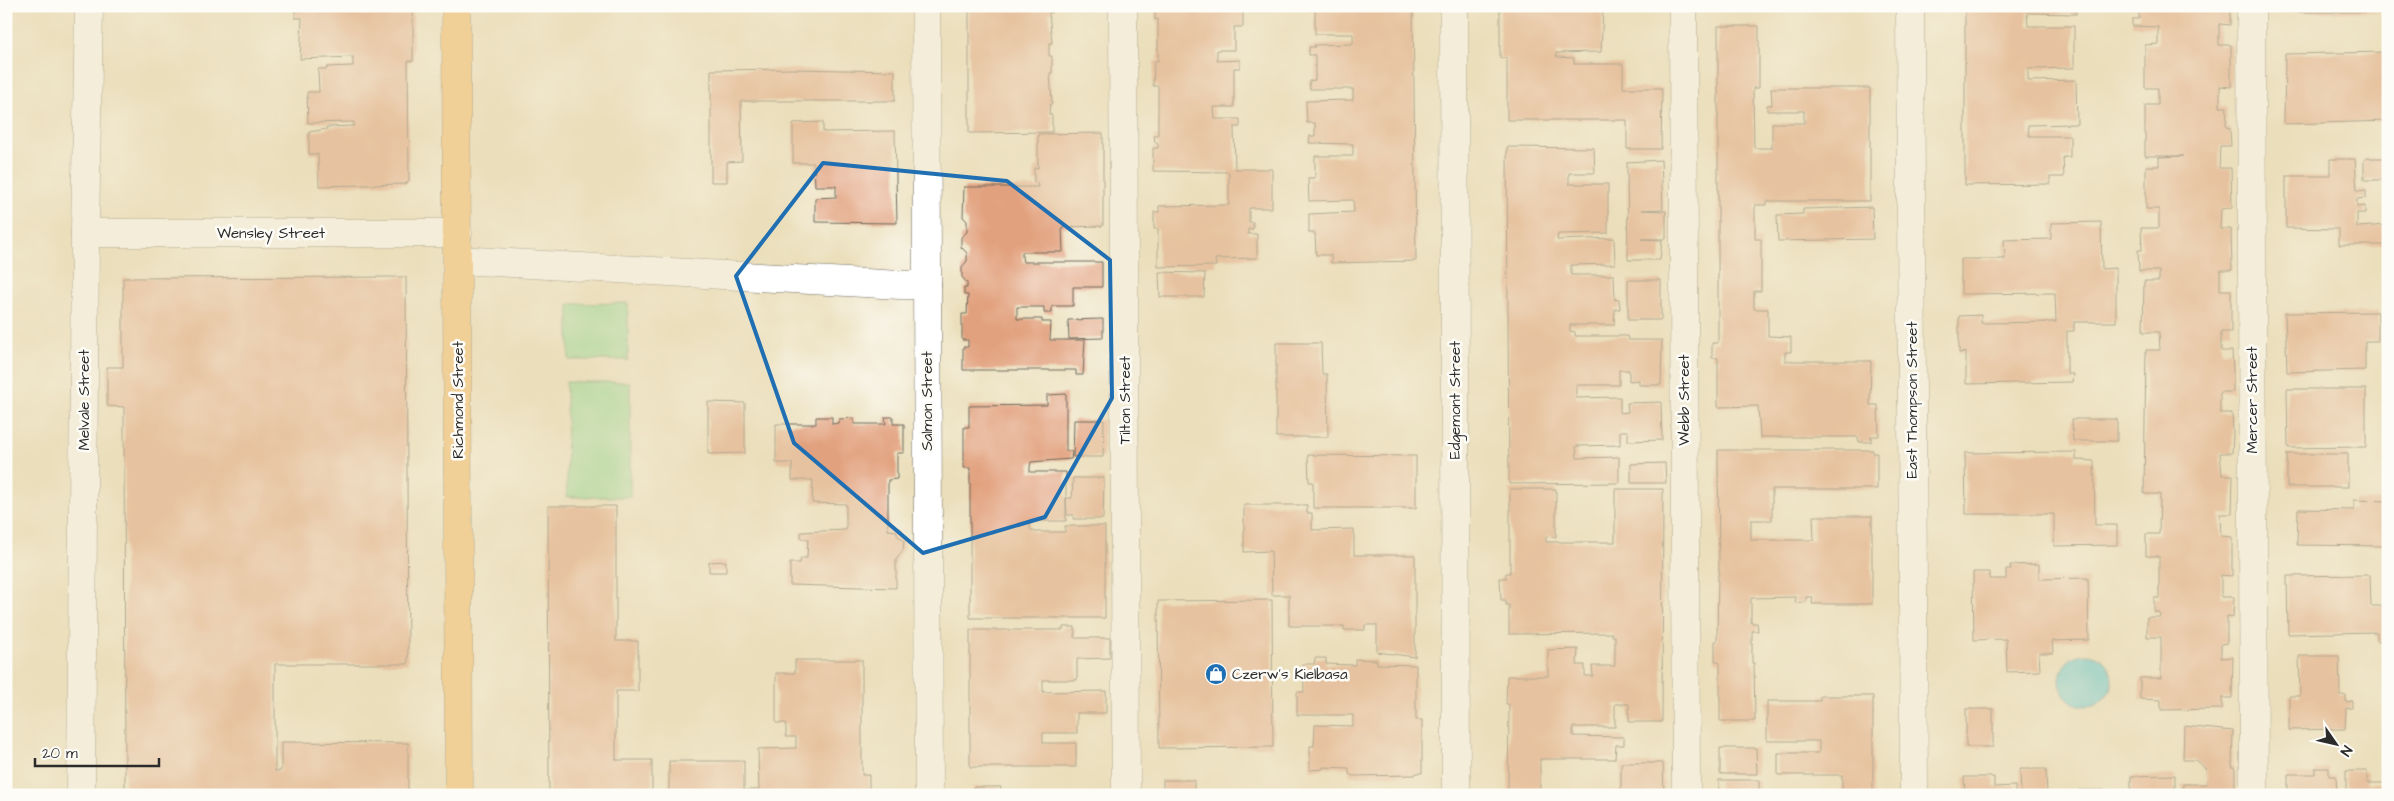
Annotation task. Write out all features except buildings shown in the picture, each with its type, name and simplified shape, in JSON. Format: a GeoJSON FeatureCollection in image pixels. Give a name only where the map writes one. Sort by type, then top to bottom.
{"type":"FeatureCollection","features":[{"type":"Feature","properties":{"kind":"main road","name":"Richmond Street"},"geometry":{"type":"LineString","coordinates":[[456,6],[459,795]]}},
{"type":"Feature","properties":{"kind":"street","name":"Melvale Street"},"geometry":{"type":"LineString","coordinates":[[81,795],[84,233],[89,6]]}},
{"type":"Feature","properties":{"kind":"street","name":"Salmon Street"},"geometry":{"type":"LineString","coordinates":[[926,6],[929,795]]}},
{"type":"Feature","properties":{"kind":"street","name":"Tilton Street"},"geometry":{"type":"LineString","coordinates":[[1124,6],[1126,795]]}},
{"type":"Feature","properties":{"kind":"street","name":"Edgemont Street"},"geometry":{"type":"LineString","coordinates":[[1454,6],[1456,795]]}},
{"type":"Feature","properties":{"kind":"street","name":"Webb Street"},"geometry":{"type":"LineString","coordinates":[[1683,6],[1686,795]]}},
{"type":"Feature","properties":{"kind":"street","name":"East Thompson Street"},"geometry":{"type":"LineString","coordinates":[[1910,6],[1914,795]]}},
{"type":"Feature","properties":{"kind":"street","name":"Mercer Street"},"geometry":{"type":"LineString","coordinates":[[2251,6],[2254,795]]}},
{"type":"Feature","properties":{"kind":"street","name":"Wensley Street"},"geometry":{"type":"LineString","coordinates":[[84,233],[458,233]]}},
{"type":"Feature","properties":{"kind":"street"},"geometry":{"type":"LineString","coordinates":[[458,260],[927,285]]}},
{"type":"Feature","properties":{"kind":"highlighted area"},"geometry":{"type":"Polygon","coordinates":[[[823,163],[1007,181],[1110,260],[1112,398],[1045,517],[923,553],[794,443],[736,276],[823,163]]]}},
{"type":"Feature","properties":{"kind":"green space"},"geometry":{"type":"Polygon","coordinates":[[[628,303],[628,360],[569,360],[569,304],[628,303]]]}},
{"type":"Feature","properties":{"kind":"green space"},"geometry":{"type":"Polygon","coordinates":[[[566,382],[630,382],[630,497],[567,497],[566,382]]]}},
{"type":"Feature","properties":{"kind":"water"},"geometry":{"type":"Polygon","coordinates":[[[2086,654],[2096,656],[2104,662],[2110,670],[2112,680],[2110,690],[2104,698],[2096,704],[2086,706],[2076,704],[2068,698],[2062,690],[2060,680],[2062,670],[2068,662],[2076,656],[2086,654]]]}},
{"type":"Feature","properties":{"kind":"place","name":"Czerw's Kielbasa"},"geometry":{"type":"Point","coordinates":[1216,674]}}]}
